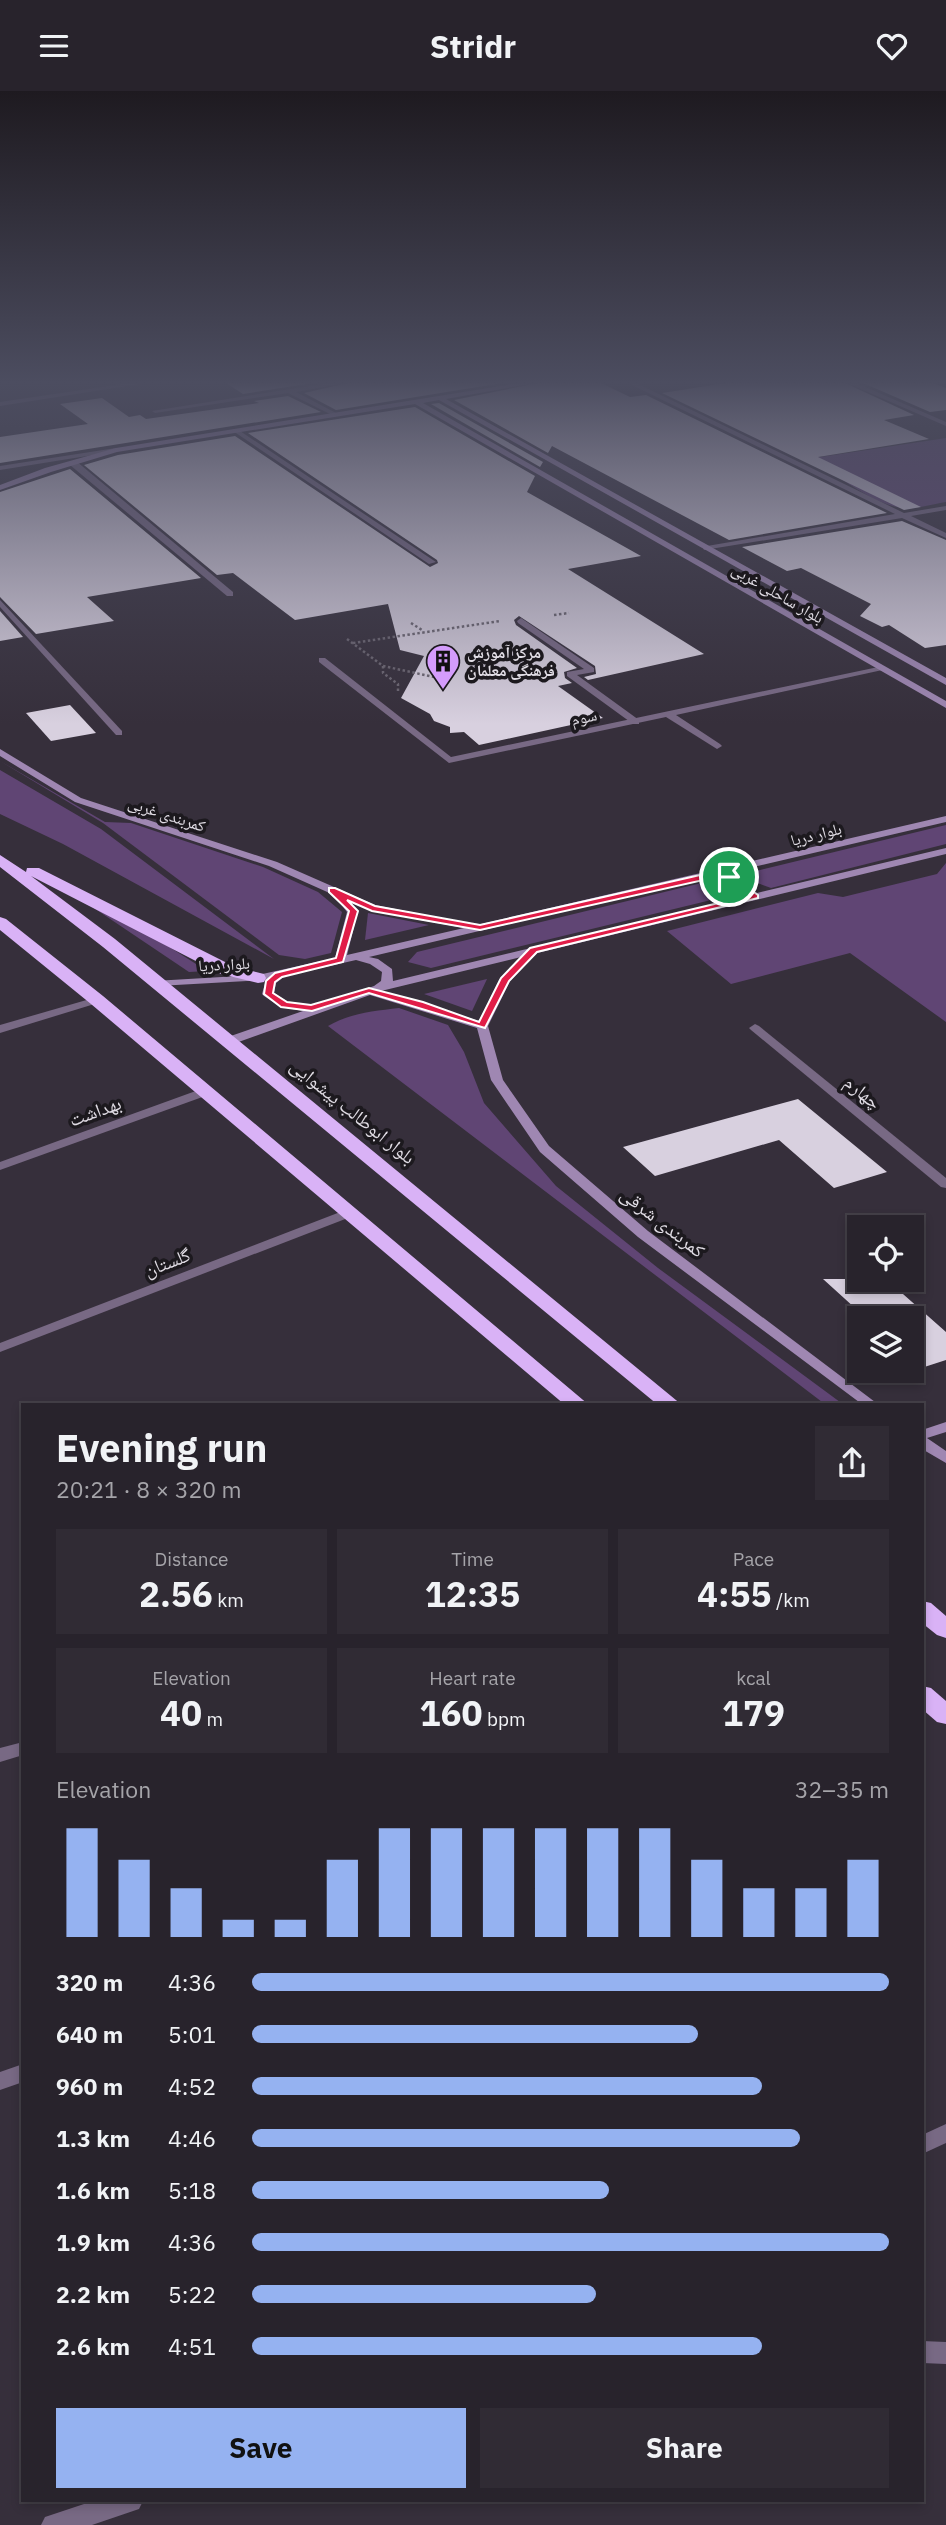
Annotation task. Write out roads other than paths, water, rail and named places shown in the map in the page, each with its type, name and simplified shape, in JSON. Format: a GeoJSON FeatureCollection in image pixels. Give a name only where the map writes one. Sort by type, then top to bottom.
{"type":"FeatureCollection","features":[{"type":"Feature","properties":{"kind":"highway"},"geometry":{"type":"LineString","coordinates":[[0,854],[227,969],[258,978]]}},
{"type":"Feature","properties":{"kind":"highway","name":"بلوار ابوطالب پیشوایی"},"geometry":{"type":"LineString","coordinates":[[0,860],[35,884],[158,983],[669,1403]]}},
{"type":"Feature","properties":{"kind":"highway"},"geometry":{"type":"LineString","coordinates":[[0,922],[97,1000],[576,1403]]}},
{"type":"Feature","properties":{"kind":"highway"},"geometry":{"type":"LineString","coordinates":[[924,1611],[946,1629]]}},
{"type":"Feature","properties":{"kind":"street"},"geometry":{"type":"LineString","coordinates":[[113,497],[230,594]]}},
{"type":"Feature","properties":{"kind":"street"},"geometry":{"type":"LineString","coordinates":[[334,497],[432,562]]}},
{"type":"Feature","properties":{"kind":"street","name":"بلوار ساحلی غربی"},"geometry":{"type":"LineString","coordinates":[[582,497],[946,705]]}},
{"type":"Feature","properties":{"kind":"street","name":"بلوار ساحلی غربی"},"geometry":{"type":"LineString","coordinates":[[615,497],[946,682]]}},
{"type":"Feature","properties":{"kind":"street"},"geometry":{"type":"LineString","coordinates":[[864,497],[946,536]]}},
{"type":"Feature","properties":{"kind":"street"},"geometry":{"type":"LineString","coordinates":[[707,548],[946,508]]}},
{"type":"Feature","properties":{"kind":"street"},"geometry":{"type":"LineString","coordinates":[[0,602],[119,733]]}},
{"type":"Feature","properties":{"kind":"street"},"geometry":{"type":"LineString","coordinates":[[521,621],[591,670],[570,674],[636,722]]}},
{"type":"Feature","properties":{"kind":"street","name":"سوم"},"geometry":{"type":"LineString","coordinates":[[323,660],[449,760],[883,669]]}},
{"type":"Feature","properties":{"kind":"street"},"geometry":{"type":"LineString","coordinates":[[883,669],[912,663]]}},
{"type":"Feature","properties":{"kind":"street"},"geometry":{"type":"LineString","coordinates":[[669,715],[716,746]]}},
{"type":"Feature","properties":{"kind":"street","name":"کمربندی غربی"},"geometry":{"type":"LineString","coordinates":[[0,752],[78,800],[273,864],[372,908],[480,928]]}},
{"type":"Feature","properties":{"kind":"street","name":"بلوار دریا"},"geometry":{"type":"LineString","coordinates":[[158,983],[258,978],[288,972],[946,819]]}},
{"type":"Feature","properties":{"kind":"street"},"geometry":{"type":"LineString","coordinates":[[229,1041],[372,990],[946,851]]}},
{"type":"Feature","properties":{"kind":"street"},"geometry":{"type":"LineString","coordinates":[[722,873],[755,897]]}},
{"type":"Feature","properties":{"kind":"street"},"geometry":{"type":"LineString","coordinates":[[332,890],[353,911],[346,959],[374,961],[388,971],[387,982],[372,990]]}},
{"type":"Feature","properties":{"kind":"street"},"geometry":{"type":"LineString","coordinates":[[372,990],[482,1026],[505,980],[534,950]]}},
{"type":"Feature","properties":{"kind":"street"},"geometry":{"type":"LineString","coordinates":[[288,972],[271,981],[268,994],[274,1000],[298,1008],[324,1005]]}},
{"type":"Feature","properties":{"kind":"street"},"geometry":{"type":"LineString","coordinates":[[0,1029],[97,1000]]}},
{"type":"Feature","properties":{"kind":"street","name":"کمربندی شرقی"},"geometry":{"type":"LineString","coordinates":[[482,1026],[497,1080],[544,1149],[643,1234],[869,1403]]}},
{"type":"Feature","properties":{"kind":"street","name":"چهارم"},"geometry":{"type":"LineString","coordinates":[[755,1028],[946,1184]]}},
{"type":"Feature","properties":{"kind":"street","name":"بهداشت"},"geometry":{"type":"LineString","coordinates":[[0,1166],[204,1092]]}},
{"type":"Feature","properties":{"kind":"street","name":"گلستان"},"geometry":{"type":"LineString","coordinates":[[0,1348],[348,1213]]}},
{"type":"Feature","properties":{"kind":"street"},"geometry":{"type":"LineString","coordinates":[[924,1434],[946,1427]]}},
{"type":"Feature","properties":{"kind":"street"},"geometry":{"type":"LineString","coordinates":[[924,1443],[946,1458]]}},
{"type":"Feature","properties":{"kind":"street"},"geometry":{"type":"LineString","coordinates":[[0,1755],[21,1749]]}},
{"type":"Feature","properties":{"kind":"street"},"geometry":{"type":"LineString","coordinates":[[0,2081],[21,2074]]}},
{"type":"Feature","properties":{"kind":"street"},"geometry":{"type":"LineString","coordinates":[[924,2144],[946,2133]]}},
{"type":"Feature","properties":{"kind":"street"},"geometry":{"type":"LineString","coordinates":[[924,2351],[946,2353]]}},
{"type":"Feature","properties":{"kind":"street"},"geometry":{"type":"LineString","coordinates":[[53,2525],[128,2502]]}},
{"type":"Feature","properties":{"kind":"place","name":"مرکز آموزش فرهنگی معلمان"},"geometry":{"type":"Point","coordinates":[443,691]}}]}
